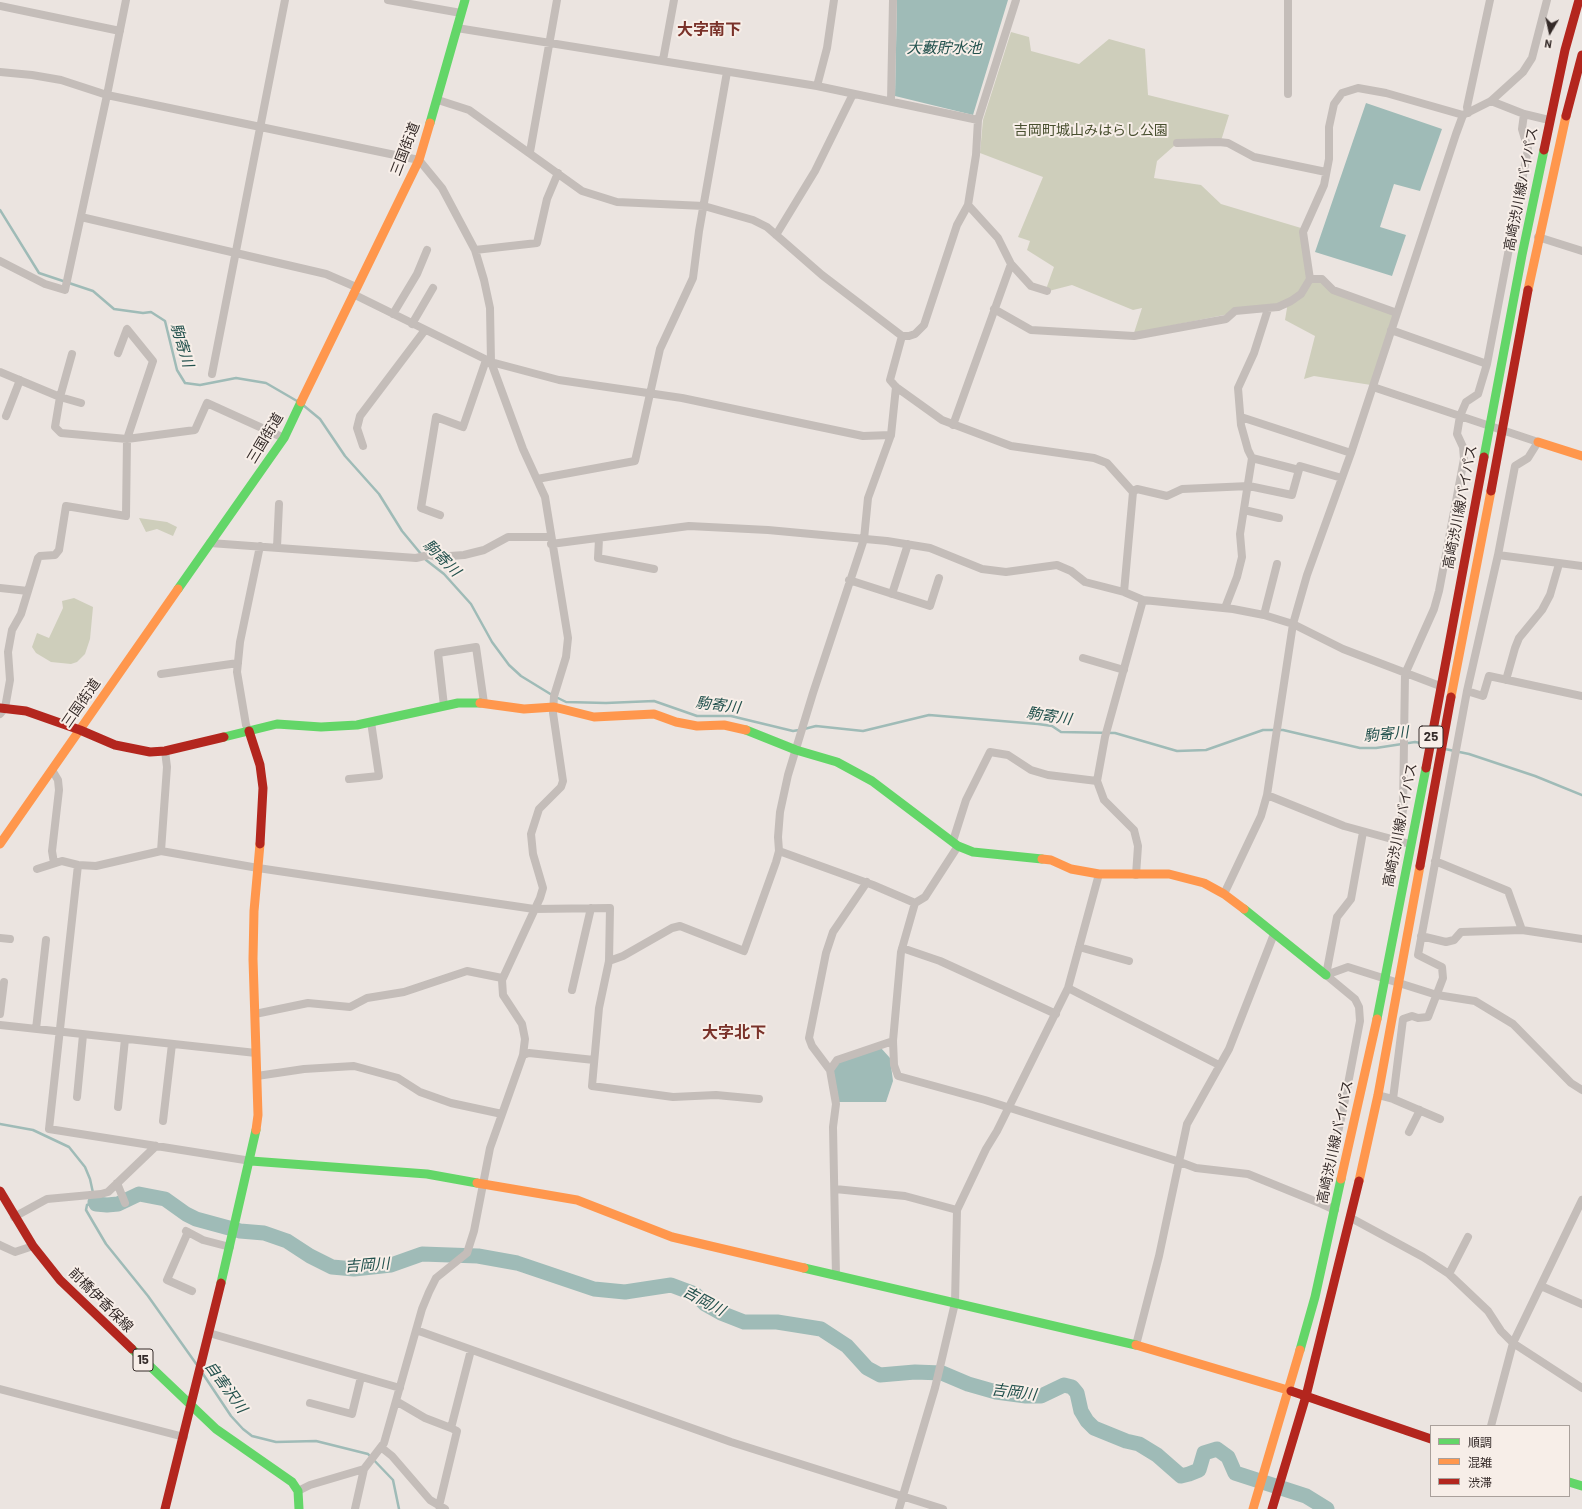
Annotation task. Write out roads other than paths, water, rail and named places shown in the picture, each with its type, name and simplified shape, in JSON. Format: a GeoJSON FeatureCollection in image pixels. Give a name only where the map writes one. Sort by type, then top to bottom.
{"type":"FeatureCollection","features":[{"type":"Feature","properties":{"kind":"street"},"geometry":{"type":"LineString","coordinates":[[0,260],[45,284],[65,290],[126,0]]}},
{"type":"Feature","properties":{"kind":"street"},"geometry":{"type":"LineString","coordinates":[[212,374],[285,0]]}},
{"type":"Feature","properties":{"kind":"street"},"geometry":{"type":"LineString","coordinates":[[388,0],[461,13]]}},
{"type":"Feature","properties":{"kind":"street","name":"三国街道"},"geometry":{"type":"LineString","coordinates":[[0,844],[284,438],[354,290],[419,160],[438,100],[465,0]]}},
{"type":"Feature","properties":{"kind":"street"},"geometry":{"type":"LineString","coordinates":[[530,152],[557,0]]}},
{"type":"Feature","properties":{"kind":"street"},"geometry":{"type":"LineString","coordinates":[[663,60],[674,0]]}},
{"type":"Feature","properties":{"kind":"street"},"geometry":{"type":"LineString","coordinates":[[817,86],[827,48],[834,0]]}},
{"type":"Feature","properties":{"kind":"street"},"geometry":{"type":"LineString","coordinates":[[891,101],[893,0]]}},
{"type":"Feature","properties":{"kind":"street"},"geometry":{"type":"LineString","coordinates":[[438,100],[469,110],[530,152],[582,191],[617,202],[704,206],[753,220],[767,227],[822,275],[902,336],[915,334],[924,325],[957,225],[968,205],[976,155],[978,120],[1016,0]]}},
{"type":"Feature","properties":{"kind":"street"},"geometry":{"type":"LineString","coordinates":[[1288,0],[1288,94]]}},
{"type":"Feature","properties":{"kind":"street"},"geometry":{"type":"LineString","coordinates":[[1224,894],[1261,816],[1267,795],[1293,624],[1307,575],[1351,453],[1391,330],[1466,114],[1490,0]]}},
{"type":"Feature","properties":{"kind":"street"},"geometry":{"type":"LineString","coordinates":[[994,309],[1032,330],[1134,336],[1226,319],[1235,311],[1268,309],[1291,301],[1301,294],[1310,280],[1303,232],[1324,185],[1329,159],[1329,127],[1334,104],[1342,93],[1358,88],[1386,93],[1466,114],[1491,101],[1523,72],[1532,58],[1547,0]]}},
{"type":"Feature","properties":{"kind":"street","name":"高崎渋川線バイパス"},"geometry":{"type":"LineString","coordinates":[[1254,1507],[1290,1392],[1336,1210],[1386,979],[1489,426],[1549,120],[1565,50],[1579,0]]}},
{"type":"Feature","properties":{"kind":"street"},"geometry":{"type":"LineString","coordinates":[[0,6],[120,31]]}},
{"type":"Feature","properties":{"kind":"street"},"geometry":{"type":"LineString","coordinates":[[457,28],[817,86],[978,120]]}},
{"type":"Feature","properties":{"kind":"street","name":"高崎渋川線バイパス"},"geometry":{"type":"LineString","coordinates":[[1272,1509],[1306,1396],[1351,1218],[1378,1095],[1453,684],[1503,431],[1538,237],[1558,147],[1582,55]]}},
{"type":"Feature","properties":{"kind":"street"},"geometry":{"type":"LineString","coordinates":[[0,72],[61,80],[107,95],[419,160],[442,188],[475,250],[484,280],[490,308],[491,362],[523,449],[545,497],[568,638],[566,657],[554,696],[553,713],[563,781],[561,787],[539,809],[530,834],[533,854],[543,888],[502,978],[503,995],[522,1024],[525,1038],[523,1055],[490,1148],[484,1184],[467,1253],[436,1278],[422,1309],[400,1388],[380,1450],[366,1467],[355,1509]]}},
{"type":"Feature","properties":{"kind":"street"},"geometry":{"type":"LineString","coordinates":[[537,478],[635,461],[649,392],[660,349],[694,278],[699,231],[727,72]]}},
{"type":"Feature","properties":{"kind":"street"},"geometry":{"type":"LineString","coordinates":[[776,235],[815,171],[853,94]]}},
{"type":"Feature","properties":{"kind":"street"},"geometry":{"type":"LineString","coordinates":[[1491,101],[1524,114],[1549,120]]}},
{"type":"Feature","properties":{"kind":"street"},"geometry":{"type":"LineString","coordinates":[[1398,840],[1403,810],[1405,674],[1434,609],[1439,591],[1464,459],[1463,447],[1457,434],[1460,416],[1466,402],[1478,394],[1487,364],[1528,149],[1522,129],[1524,114]]}},
{"type":"Feature","properties":{"kind":"street"},"geometry":{"type":"LineString","coordinates":[[1177,143],[1228,143],[1254,158],[1326,172]]}},
{"type":"Feature","properties":{"kind":"street"},"geometry":{"type":"LineString","coordinates":[[475,250],[537,243],[547,199],[558,173]]}},
{"type":"Feature","properties":{"kind":"street"},"geometry":{"type":"LineString","coordinates":[[968,205],[998,238],[1011,264],[1030,286],[1047,290]]}},
{"type":"Feature","properties":{"kind":"street"},"geometry":{"type":"LineString","coordinates":[[81,217],[326,274],[393,314],[491,362],[559,380],[649,392],[863,436],[890,435]]}},
{"type":"Feature","properties":{"kind":"street"},"geometry":{"type":"LineString","coordinates":[[1538,237],[1582,251]]}},
{"type":"Feature","properties":{"kind":"street"},"geometry":{"type":"LineString","coordinates":[[393,314],[417,274],[426,250]]}},
{"type":"Feature","properties":{"kind":"street"},"geometry":{"type":"LineString","coordinates":[[953,425],[1011,264]]}},
{"type":"Feature","properties":{"kind":"street"},"geometry":{"type":"LineString","coordinates":[[1310,280],[1322,279],[1333,290],[1397,313]]}},
{"type":"Feature","properties":{"kind":"street"},"geometry":{"type":"LineString","coordinates":[[412,324],[433,288]]}},
{"type":"Feature","properties":{"kind":"street"},"geometry":{"type":"LineString","coordinates":[[1226,608],[1237,577],[1242,557],[1240,534],[1249,486],[1252,458],[1248,450],[1241,425],[1238,388],[1254,353],[1268,309]]}},
{"type":"Feature","properties":{"kind":"street"},"geometry":{"type":"LineString","coordinates":[[118,353],[127,329],[153,361],[127,439],[126,516],[66,506],[59,550],[55,554],[40,556],[38,558],[21,614],[12,630],[8,652],[10,680],[2,710],[26,711],[80,730],[115,745],[137,751],[150,752],[165,751],[249,732],[277,724],[339,727],[371,722],[458,702],[484,703],[524,709],[554,707],[594,717],[654,714],[676,722],[697,726],[724,725],[753,732],[796,750],[837,762],[872,781],[956,844],[973,852],[1051,860],[1071,869],[1099,874],[1169,874],[1181,876],[1204,884],[1224,894],[1326,975],[1355,1000],[1358,1007],[1360,1021],[1343,1110],[1322,1204]]}},
{"type":"Feature","properties":{"kind":"street"},"geometry":{"type":"LineString","coordinates":[[363,446],[356,428],[360,416],[425,330]]}},
{"type":"Feature","properties":{"kind":"street"},"geometry":{"type":"LineString","coordinates":[[1391,330],[1487,364]]}},
{"type":"Feature","properties":{"kind":"street"},"geometry":{"type":"LineString","coordinates":[[902,336],[890,380],[896,387],[942,420],[1010,446],[1094,458],[1106,463],[1133,492],[1124,592]]}},
{"type":"Feature","properties":{"kind":"street"},"geometry":{"type":"LineString","coordinates":[[72,354],[60,397],[55,427],[61,433],[127,439],[195,430],[207,403],[284,438]]}},
{"type":"Feature","properties":{"kind":"street"},"geometry":{"type":"LineString","coordinates":[[440,515],[421,508],[436,417],[463,427],[485,363],[491,362]]}},
{"type":"Feature","properties":{"kind":"street"},"geometry":{"type":"LineString","coordinates":[[0,372],[60,397],[81,403]]}},
{"type":"Feature","properties":{"kind":"street"},"geometry":{"type":"LineString","coordinates":[[6,416],[20,380]]}},
{"type":"Feature","properties":{"kind":"street"},"geometry":{"type":"LineString","coordinates":[[609,961],[623,956],[672,928],[680,926],[744,951],[779,851],[778,836],[780,812],[788,775],[849,580],[864,539],[868,498],[890,435],[896,387]]}},
{"type":"Feature","properties":{"kind":"street"},"geometry":{"type":"LineString","coordinates":[[1373,387],[1582,456]]}},
{"type":"Feature","properties":{"kind":"street"},"geometry":{"type":"LineString","coordinates":[[1241,418],[1351,453]]}},
{"type":"Feature","properties":{"kind":"street"},"geometry":{"type":"LineString","coordinates":[[1393,1099],[1403,1020],[1412,1016],[1418,1018],[1428,1017],[1444,978],[1444,971],[1442,967],[1418,955],[1421,936],[1467,692],[1498,555],[1515,466],[1528,458],[1538,442]]}},
{"type":"Feature","properties":{"kind":"street"},"geometry":{"type":"LineString","coordinates":[[1252,458],[1299,470]]}},
{"type":"Feature","properties":{"kind":"street"},"geometry":{"type":"LineString","coordinates":[[1133,492],[1137,489],[1167,496],[1182,489],[1249,486],[1292,495],[1300,466],[1342,478]]}},
{"type":"Feature","properties":{"kind":"street"},"geometry":{"type":"LineString","coordinates":[[277,548],[279,504]]}},
{"type":"Feature","properties":{"kind":"street"},"geometry":{"type":"LineString","coordinates":[[1244,510],[1279,518]]}},
{"type":"Feature","properties":{"kind":"street"},"geometry":{"type":"LineString","coordinates":[[210,543],[436,557],[464,555],[484,550],[508,538],[551,540],[599,539],[689,526],[768,530],[908,544],[930,548],[982,569],[1006,572],[1057,565],[1071,571],[1085,582],[1124,592],[1143,600],[1226,608],[1264,615],[1293,624],[1343,649],[1405,674],[1440,686]]}},
{"type":"Feature","properties":{"kind":"street"},"geometry":{"type":"LineString","coordinates":[[599,539],[598,558],[654,569]]}},
{"type":"Feature","properties":{"kind":"street"},"geometry":{"type":"LineString","coordinates":[[892,594],[908,544]]}},
{"type":"Feature","properties":{"kind":"street"},"geometry":{"type":"LineString","coordinates":[[165,1509],[192,1405],[234,1226],[251,1161],[258,1115],[253,939],[263,808],[263,788],[260,766],[246,725],[237,672],[240,642],[260,546]]}},
{"type":"Feature","properties":{"kind":"street"},"geometry":{"type":"LineString","coordinates":[[1498,555],[1582,566]]}},
{"type":"Feature","properties":{"kind":"street"},"geometry":{"type":"LineString","coordinates":[[1264,615],[1277,564]]}},
{"type":"Feature","properties":{"kind":"street"},"geometry":{"type":"LineString","coordinates":[[1506,680],[1514,648],[1519,638],[1542,610],[1550,595],[1559,564]]}},
{"type":"Feature","properties":{"kind":"street"},"geometry":{"type":"LineString","coordinates":[[849,580],[930,606],[939,578]]}},
{"type":"Feature","properties":{"kind":"street"},"geometry":{"type":"LineString","coordinates":[[0,588],[28,591]]}},
{"type":"Feature","properties":{"kind":"street"},"geometry":{"type":"LineString","coordinates":[[1136,875],[1138,846],[1134,830],[1104,800],[1096,781],[1105,737],[1143,600]]}},
{"type":"Feature","properties":{"kind":"street"},"geometry":{"type":"LineString","coordinates":[[444,706],[438,653],[476,647],[484,703]]}},
{"type":"Feature","properties":{"kind":"street"},"geometry":{"type":"LineString","coordinates":[[1083,658],[1124,670]]}},
{"type":"Feature","properties":{"kind":"street"},"geometry":{"type":"LineString","coordinates":[[161,674],[238,663]]}},
{"type":"Feature","properties":{"kind":"street"},"geometry":{"type":"LineString","coordinates":[[1467,692],[1483,696],[1489,676],[1582,696]]}},
{"type":"Feature","properties":{"kind":"street"},"geometry":{"type":"LineString","coordinates":[[349,779],[380,776],[371,722]]}},
{"type":"Feature","properties":{"kind":"street"},"geometry":{"type":"LineString","coordinates":[[161,851],[167,767],[165,751]]}},
{"type":"Feature","properties":{"kind":"street"},"geometry":{"type":"LineString","coordinates":[[779,851],[867,882],[915,902],[926,897],[956,844],[966,800],[990,752],[1008,755],[1031,770],[1061,777],[1096,781]]}},
{"type":"Feature","properties":{"kind":"street"},"geometry":{"type":"LineString","coordinates":[[52,770],[58,780],[59,790],[52,851],[54,863]]}},
{"type":"Feature","properties":{"kind":"street"},"geometry":{"type":"LineString","coordinates":[[1267,795],[1344,826],[1410,844]]}},
{"type":"Feature","properties":{"kind":"street"},"geometry":{"type":"LineString","coordinates":[[1326,975],[1337,917],[1351,899],[1364,832]]}},
{"type":"Feature","properties":{"kind":"street"},"geometry":{"type":"LineString","coordinates":[[37,869],[62,861],[78,866],[96,866],[161,851],[258,868],[534,909],[610,908],[609,961],[599,1008],[592,1086],[673,1097],[716,1095],[759,1099]]}},
{"type":"Feature","properties":{"kind":"street"},"geometry":{"type":"LineString","coordinates":[[1435,861],[1508,891],[1522,930]]}},
{"type":"Feature","properties":{"kind":"street"},"geometry":{"type":"LineString","coordinates":[[78,866],[48,1129],[251,1161],[354,1170],[427,1174],[577,1200],[672,1237],[1136,1345],[1306,1396],[1430,1440]]}},
{"type":"Feature","properties":{"kind":"street"},"geometry":{"type":"LineString","coordinates":[[899,1509],[935,1388],[954,1303],[957,1210],[986,1149],[997,1132],[1068,988],[1099,874]]}},
{"type":"Feature","properties":{"kind":"street"},"geometry":{"type":"LineString","coordinates":[[836,1276],[833,1127],[836,1104],[830,1070],[812,1046],[809,1038],[833,932],[867,882]]}},
{"type":"Feature","properties":{"kind":"street"},"geometry":{"type":"LineString","coordinates":[[915,902],[902,948],[893,1041],[894,1065],[898,1076],[1008,1108],[1196,1168],[1248,1174],[1336,1210]]}},
{"type":"Feature","properties":{"kind":"street"},"geometry":{"type":"LineString","coordinates":[[572,990],[591,908]]}},
{"type":"Feature","properties":{"kind":"street"},"geometry":{"type":"LineString","coordinates":[[1421,936],[1446,942],[1454,940],[1461,932],[1522,930],[1582,939]]}},
{"type":"Feature","properties":{"kind":"street"},"geometry":{"type":"LineString","coordinates":[[1136,1345],[1180,1162],[1187,1124],[1229,1048],[1239,1026],[1263,959],[1274,934]]}},
{"type":"Feature","properties":{"kind":"street"},"geometry":{"type":"LineString","coordinates":[[0,938],[10,939]]}},
{"type":"Feature","properties":{"kind":"street"},"geometry":{"type":"LineString","coordinates":[[36,1029],[46,940]]}},
{"type":"Feature","properties":{"kind":"street"},"geometry":{"type":"LineString","coordinates":[[1079,946],[1129,961]]}},
{"type":"Feature","properties":{"kind":"street"},"geometry":{"type":"LineString","coordinates":[[902,948],[940,961],[1056,1014]]}},
{"type":"Feature","properties":{"kind":"street"},"geometry":{"type":"LineString","coordinates":[[1326,975],[1348,967],[1437,995],[1475,1001],[1513,1024],[1571,1083],[1582,1090]]}},
{"type":"Feature","properties":{"kind":"street"},"geometry":{"type":"LineString","coordinates":[[254,1014],[308,1003],[350,1006],[367,998],[404,992],[467,972],[502,978]]}},
{"type":"Feature","properties":{"kind":"street"},"geometry":{"type":"LineString","coordinates":[[0,1014],[4,982]]}},
{"type":"Feature","properties":{"kind":"street"},"geometry":{"type":"LineString","coordinates":[[1068,988],[1219,1064]]}},
{"type":"Feature","properties":{"kind":"street"},"geometry":{"type":"LineString","coordinates":[[0,1025],[256,1053]]}},
{"type":"Feature","properties":{"kind":"street"},"geometry":{"type":"LineString","coordinates":[[77,1097],[83,1035]]}},
{"type":"Feature","properties":{"kind":"street"},"geometry":{"type":"LineString","coordinates":[[118,1106],[125,1039]]}},
{"type":"Feature","properties":{"kind":"street"},"geometry":{"type":"LineString","coordinates":[[830,1070],[837,1060],[893,1041]]}},
{"type":"Feature","properties":{"kind":"street"},"geometry":{"type":"LineString","coordinates":[[163,1121],[172,1044]]}},
{"type":"Feature","properties":{"kind":"street"},"geometry":{"type":"LineString","coordinates":[[523,1055],[529,1053],[594,1060]]}},
{"type":"Feature","properties":{"kind":"street"},"geometry":{"type":"LineString","coordinates":[[257,1076],[304,1069],[354,1066],[398,1078],[420,1092],[451,1103],[502,1114]]}},
{"type":"Feature","properties":{"kind":"street"},"geometry":{"type":"LineString","coordinates":[[1378,1095],[1393,1099],[1440,1119]]}},
{"type":"Feature","properties":{"kind":"street"},"geometry":{"type":"LineString","coordinates":[[1409,1132],[1420,1110]]}},
{"type":"Feature","properties":{"kind":"street"},"geometry":{"type":"LineString","coordinates":[[14,1217],[47,1199],[102,1194],[118,1183],[156,1146]]}},
{"type":"Feature","properties":{"kind":"street"},"geometry":{"type":"LineString","coordinates":[[118,1183],[125,1203]]}},
{"type":"Feature","properties":{"kind":"street"},"geometry":{"type":"LineString","coordinates":[[835,1189],[905,1196],[957,1210]]}},
{"type":"Feature","properties":{"kind":"street","name":"前橋伊香保線"},"geometry":{"type":"LineString","coordinates":[[0,1192],[33,1246],[60,1280],[232,1441],[282,1474],[298,1491]]}},
{"type":"Feature","properties":{"kind":"street"},"geometry":{"type":"LineString","coordinates":[[1491,1425],[1513,1343],[1582,1200]]}},
{"type":"Feature","properties":{"kind":"street"},"geometry":{"type":"LineString","coordinates":[[1351,1218],[1423,1257],[1449,1274],[1488,1311],[1501,1331],[1513,1343],[1582,1388]]}},
{"type":"Feature","properties":{"kind":"street"},"geometry":{"type":"LineString","coordinates":[[192,1291],[167,1280],[187,1231],[203,1240],[231,1244]]}},
{"type":"Feature","properties":{"kind":"street"},"geometry":{"type":"LineString","coordinates":[[1449,1274],[1468,1237]]}},
{"type":"Feature","properties":{"kind":"street"},"geometry":{"type":"LineString","coordinates":[[0,1245],[15,1252],[33,1246]]}},
{"type":"Feature","properties":{"kind":"street"},"geometry":{"type":"LineString","coordinates":[[1541,1286],[1582,1304]]}},
{"type":"Feature","properties":{"kind":"street"},"geometry":{"type":"LineString","coordinates":[[416,1330],[724,1440],[942,1509]]}},
{"type":"Feature","properties":{"kind":"street"},"geometry":{"type":"LineString","coordinates":[[209,1333],[400,1388]]}},
{"type":"Feature","properties":{"kind":"street"},"geometry":{"type":"LineString","coordinates":[[451,1428],[471,1350]]}},
{"type":"Feature","properties":{"kind":"street"},"geometry":{"type":"LineString","coordinates":[[310,1403],[352,1414],[361,1377]]}},
{"type":"Feature","properties":{"kind":"street"},"geometry":{"type":"LineString","coordinates":[[0,1389],[184,1437]]}},
{"type":"Feature","properties":{"kind":"street"},"geometry":{"type":"LineString","coordinates":[[380,1450],[392,1456],[430,1500],[442,1508],[457,1431],[425,1418],[396,1401]]}},
{"type":"Feature","properties":{"kind":"street"},"geometry":{"type":"LineString","coordinates":[[299,1509],[298,1491],[310,1485],[366,1467]]}},
{"type":"Feature","properties":{"kind":"street"},"geometry":{"type":"LineString","coordinates":[[1570,1482],[1582,1486]]}},
{"type":"Feature","properties":{"kind":"water","name":"大藪貯水池"},"geometry":{"type":"Polygon","coordinates":[[[897,0],[1008,0],[973,115],[895,96],[897,0]]]}},
{"type":"Feature","properties":{"kind":"water"},"geometry":{"type":"Polygon","coordinates":[[[1366,103],[1442,129],[1420,191],[1394,184],[1380,227],[1406,235],[1392,276],[1315,252],[1366,103]]]}},
{"type":"Feature","properties":{"kind":"water"},"geometry":{"type":"Polygon","coordinates":[[[881,1048],[890,1058],[893,1081],[886,1102],[839,1102],[833,1068],[838,1061],[881,1048]]]}},
{"type":"Feature","properties":{"kind":"waterway","name":"駒寄川"},"geometry":{"type":"LineString","coordinates":[[0,210],[39,273],[93,291],[114,309],[143,313],[151,312],[165,321],[177,370],[185,383],[200,385],[236,378],[266,383],[297,401]]}},
{"type":"Feature","properties":{"kind":"waterway","name":"駒寄川"},"geometry":{"type":"LineString","coordinates":[[303,405],[320,419],[345,456],[379,494],[402,531],[426,560],[444,574],[471,604],[492,642],[509,665],[521,676],[552,695]]}},
{"type":"Feature","properties":{"kind":"waterway","name":"駒寄川"},"geometry":{"type":"LineString","coordinates":[[556,697],[566,702],[606,703],[654,701],[697,716],[731,716],[793,731],[799,730]]}},
{"type":"Feature","properties":{"kind":"waterway","name":"駒寄川"},"geometry":{"type":"LineString","coordinates":[[804,729],[816,726],[863,731],[929,715],[1038,724],[1052,726],[1061,732],[1115,733],[1177,751],[1206,750],[1263,730],[1283,730],[1360,748],[1376,748],[1415,742],[1426,744]]}},
{"type":"Feature","properties":{"kind":"waterway","name":"駒寄川"},"geometry":{"type":"LineString","coordinates":[[1445,749],[1469,754],[1535,776],[1582,795]]}},
{"type":"Feature","properties":{"kind":"waterway","name":"自害沢川"},"geometry":{"type":"LineString","coordinates":[[0,1124],[33,1130],[69,1147],[85,1167],[90,1179],[95,1202],[87,1205],[86,1210],[93,1222],[106,1244],[148,1296],[197,1365]]}},
{"type":"Feature","properties":{"kind":"waterway","name":"吉岡川"},"geometry":{"type":"LineString","coordinates":[[95,1202],[96,1204],[107,1205],[118,1204],[139,1194],[165,1199],[186,1214],[196,1219],[240,1231],[264,1233],[287,1241],[310,1256],[332,1267],[354,1269],[391,1265],[422,1254],[478,1256],[517,1263],[594,1289],[625,1292],[671,1285],[695,1294],[705,1304],[721,1313],[744,1322],[777,1322],[821,1329],[847,1346],[867,1368],[880,1375],[915,1372],[942,1373],[968,1384],[996,1392],[1026,1396],[1041,1396],[1064,1385],[1072,1387],[1077,1393],[1081,1411],[1087,1421],[1094,1428],[1126,1441],[1139,1444],[1157,1455],[1181,1476],[1199,1470],[1204,1453],[1217,1449],[1228,1457],[1235,1473],[1306,1496],[1327,1509]]}},
{"type":"Feature","properties":{"kind":"waterway","name":"自害沢川"},"geometry":{"type":"LineString","coordinates":[[203,1374],[231,1416],[252,1436],[276,1442],[316,1441],[368,1454],[393,1480],[399,1509]]}},
{"type":"Feature","properties":{"kind":"district","name":"大字南下"},"geometry":{"type":"Point","coordinates":[709,30]}},
{"type":"Feature","properties":{"kind":"district","name":"大字北下"},"geometry":{"type":"Point","coordinates":[734,1033]}},
{"type":"Feature","properties":{"kind":"park label","name":"吉岡町城山みはらし公園"},"geometry":{"type":"Point","coordinates":[1091,130]}}]}
